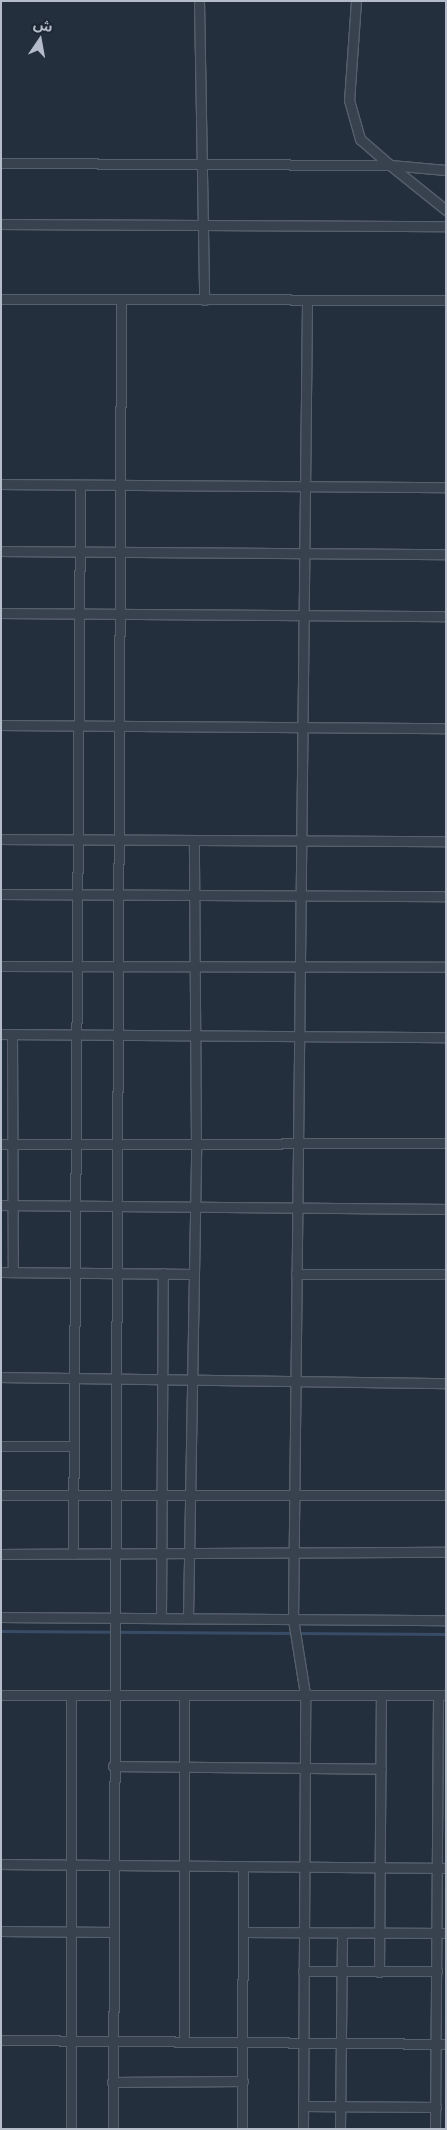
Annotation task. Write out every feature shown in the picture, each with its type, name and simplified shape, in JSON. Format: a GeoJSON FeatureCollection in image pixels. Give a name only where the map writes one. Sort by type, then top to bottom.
{"type":"FeatureCollection","features":[{"type":"Feature","properties":{"kind":"street"},"geometry":{"type":"LineString","coordinates":[[199,1],[204,300]]}},
{"type":"Feature","properties":{"kind":"street"},"geometry":{"type":"LineString","coordinates":[[356,1],[349,73],[354,122],[360,139],[390,166],[446,210]]}},
{"type":"Feature","properties":{"kind":"street"},"geometry":{"type":"LineString","coordinates":[[1,163],[201,161],[390,166],[446,170]]}},
{"type":"Feature","properties":{"kind":"street"},"geometry":{"type":"LineString","coordinates":[[1,224],[446,226]]}},
{"type":"Feature","properties":{"kind":"street"},"geometry":{"type":"LineString","coordinates":[[1,299],[446,300]]}},
{"type":"Feature","properties":{"kind":"street"},"geometry":{"type":"LineString","coordinates":[[113,2129],[114,1865],[112,1617],[116,1379],[117,967],[115,840],[121,300]]}},
{"type":"Feature","properties":{"kind":"street"},"geometry":{"type":"LineString","coordinates":[[303,2129],[304,1694],[293,1619],[293,1552],[307,300]]}},
{"type":"Feature","properties":{"kind":"street"},"geometry":{"type":"LineString","coordinates":[[1,484],[446,487]]}},
{"type":"Feature","properties":{"kind":"street"},"geometry":{"type":"LineString","coordinates":[[73,1554],[78,967],[78,552],[80,485]]}},
{"type":"Feature","properties":{"kind":"street"},"geometry":{"type":"LineString","coordinates":[[1,551],[446,554]]}},
{"type":"Feature","properties":{"kind":"street"},"geometry":{"type":"LineString","coordinates":[[1,613],[446,616]]}},
{"type":"Feature","properties":{"kind":"street"},"geometry":{"type":"LineString","coordinates":[[1,725],[446,728]]}},
{"type":"Feature","properties":{"kind":"street"},"geometry":{"type":"LineString","coordinates":[[1,839],[446,841]]}},
{"type":"Feature","properties":{"kind":"street"},"geometry":{"type":"LineString","coordinates":[[188,1618],[196,1145],[194,841]]}},
{"type":"Feature","properties":{"kind":"street"},"geometry":{"type":"LineString","coordinates":[[1,894],[446,896]]}},
{"type":"Feature","properties":{"kind":"street"},"geometry":{"type":"LineString","coordinates":[[1,966],[446,967]]}},
{"type":"Feature","properties":{"kind":"street"},"geometry":{"type":"LineString","coordinates":[[1,1034],[446,1037]]}},
{"type":"Feature","properties":{"kind":"street"},"geometry":{"type":"LineString","coordinates":[[12,1034],[14,1144],[13,1272]]}},
{"type":"Feature","properties":{"kind":"street"},"geometry":{"type":"LineString","coordinates":[[1,1144],[297,1145],[446,1143]]}},
{"type":"Feature","properties":{"kind":"street"},"geometry":{"type":"LineString","coordinates":[[1,1205],[446,1209]]}},
{"type":"Feature","properties":{"kind":"street"},"geometry":{"type":"LineString","coordinates":[[1,1272],[193,1274]]}},
{"type":"Feature","properties":{"kind":"street"},"geometry":{"type":"LineString","coordinates":[[162,1618],[163,1273]]}},
{"type":"Feature","properties":{"kind":"street"},"geometry":{"type":"LineString","coordinates":[[296,1274],[446,1274]]}},
{"type":"Feature","properties":{"kind":"street"},"geometry":{"type":"LineString","coordinates":[[1,1377],[446,1383]]}},
{"type":"Feature","properties":{"kind":"street"},"geometry":{"type":"LineString","coordinates":[[1,1446],[73,1446]]}},
{"type":"Feature","properties":{"kind":"street"},"geometry":{"type":"LineString","coordinates":[[1,1495],[446,1496]]}},
{"type":"Feature","properties":{"kind":"street"},"geometry":{"type":"LineString","coordinates":[[1,1554],[446,1552]]}},
{"type":"Feature","properties":{"kind":"street"},"geometry":{"type":"LineString","coordinates":[[1,1617],[446,1620]]}},
{"type":"Feature","properties":{"kind":"street"},"geometry":{"type":"LineString","coordinates":[[1,1694],[442,1695],[442,1933],[437,1971],[441,2044],[436,2129]]}},
{"type":"Feature","properties":{"kind":"street"},"geometry":{"type":"LineString","coordinates":[[71,1695],[71,2129]]}},
{"type":"Feature","properties":{"kind":"street"},"geometry":{"type":"LineString","coordinates":[[184,1695],[182,1768],[184,2042]]}},
{"type":"Feature","properties":{"kind":"street"},"geometry":{"type":"LineString","coordinates":[[379,1972],[381,1695]]}},
{"type":"Feature","properties":{"kind":"street"},"geometry":{"type":"LineString","coordinates":[[113,1766],[381,1769]]}},
{"type":"Feature","properties":{"kind":"street"},"geometry":{"type":"LineString","coordinates":[[1,1864],[380,1869],[442,1868]]}},
{"type":"Feature","properties":{"kind":"street"},"geometry":{"type":"LineString","coordinates":[[242,2129],[244,2042],[243,1866]]}},
{"type":"Feature","properties":{"kind":"street"},"geometry":{"type":"LineString","coordinates":[[1,1930],[114,1932]]}},
{"type":"Feature","properties":{"kind":"street"},"geometry":{"type":"LineString","coordinates":[[244,1932],[442,1933]]}},
{"type":"Feature","properties":{"kind":"street"},"geometry":{"type":"LineString","coordinates":[[340,2129],[342,1933]]}},
{"type":"Feature","properties":{"kind":"street"},"geometry":{"type":"LineString","coordinates":[[303,1971],[437,1971]]}},
{"type":"Feature","properties":{"kind":"street"},"geometry":{"type":"LineString","coordinates":[[1,2040],[441,2044]]}},
{"type":"Feature","properties":{"kind":"street"},"geometry":{"type":"LineString","coordinates":[[112,2082],[243,2081]]}},
{"type":"Feature","properties":{"kind":"street"},"geometry":{"type":"LineString","coordinates":[[303,2106],[436,2107]]}},
{"type":"Feature","properties":{"kind":"waterway"},"geometry":{"type":"LineString","coordinates":[[1,1631],[446,1634]]}}]}
